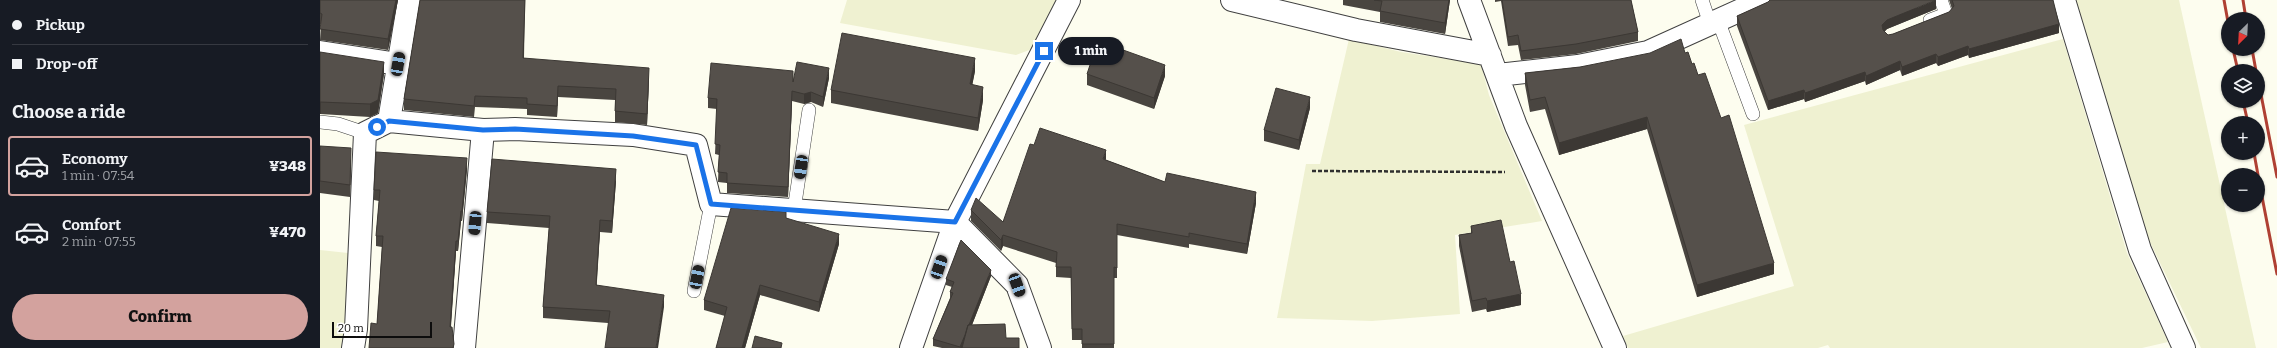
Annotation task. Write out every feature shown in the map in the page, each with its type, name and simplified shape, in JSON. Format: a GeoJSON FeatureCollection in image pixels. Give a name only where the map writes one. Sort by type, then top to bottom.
{"type":"FeatureCollection","features":[{"type":"Feature","properties":{"kind":"street"},"geometry":{"type":"LineString","coordinates":[[389,121],[409,0]]}},
{"type":"Feature","properties":{"kind":"street"},"geometry":{"type":"LineString","coordinates":[[910,348],[955,222],[1070,0]]}},
{"type":"Feature","properties":{"kind":"street"},"geometry":{"type":"LineString","coordinates":[[1232,0],[1356,30],[1490,55]]}},
{"type":"Feature","properties":{"kind":"street"},"geometry":{"type":"LineString","coordinates":[[1469,0],[1516,126],[1615,348]]}},
{"type":"Feature","properties":{"kind":"street"},"geometry":{"type":"LineString","coordinates":[[1498,75],[1578,66],[1648,52],[1763,0]]}},
{"type":"Feature","properties":{"kind":"street"},"geometry":{"type":"LineString","coordinates":[[2064,0],[2140,250],[2184,348]]}},
{"type":"Feature","properties":{"kind":"street"},"geometry":{"type":"LineString","coordinates":[[320,52],[398,64]]}},
{"type":"Feature","properties":{"kind":"street"},"geometry":{"type":"LineString","coordinates":[[353,348],[356,329],[365,132],[389,121],[483,130],[515,129],[633,136],[696,145],[711,204],[955,222],[1017,285],[1040,348]]}},
{"type":"Feature","properties":{"kind":"street"},"geometry":{"type":"LineString","coordinates":[[464,348],[483,130]]}},
{"type":"Feature","properties":{"kind":"lane"},"geometry":{"type":"LineString","coordinates":[[1702,0],[1714,22],[1753,114]]}},
{"type":"Feature","properties":{"kind":"lane"},"geometry":{"type":"LineString","coordinates":[[1918,25],[1946,14],[1941,0]]}},
{"type":"Feature","properties":{"kind":"lane"},"geometry":{"type":"LineString","coordinates":[[794,210],[809,110]]}},
{"type":"Feature","properties":{"kind":"lane"},"geometry":{"type":"LineString","coordinates":[[320,122],[338,124],[365,132]]}},
{"type":"Feature","properties":{"kind":"lane"},"geometry":{"type":"LineString","coordinates":[[694,292],[711,204]]}},
{"type":"Feature","properties":{"kind":"path"},"geometry":{"type":"LineString","coordinates":[[1312,171],[1501,173],[1534,166]]}},
{"type":"Feature","properties":{"kind":"green space"},"geometry":{"type":"Polygon","coordinates":[[[847,0],[1058,0],[1032,49],[1016,55],[840,23],[847,0]]]}},
{"type":"Feature","properties":{"kind":"green space"},"geometry":{"type":"Polygon","coordinates":[[[2072,0],[2179,0],[2221,190],[2221,212],[2226,212],[2256,348],[2201,348],[2148,238],[2072,0]]]}},
{"type":"Feature","properties":{"kind":"green space"},"geometry":{"type":"Polygon","coordinates":[[[1349,39],[1401,52],[1481,64],[1489,95],[1542,221],[1455,235],[1460,314],[1372,321],[1277,318],[1306,164],[1320,164],[1349,39]]]}},
{"type":"Feature","properties":{"kind":"green space"},"geometry":{"type":"Polygon","coordinates":[[[2063,39],[2127,253],[2168,342],[2142,348],[1830,348],[1828,345],[1818,348],[1628,348],[1623,336],[1794,286],[1744,125],[2063,39]]]}},
{"type":"Feature","properties":{"kind":"green space"},"geometry":{"type":"Polygon","coordinates":[[[320,250],[348,253],[348,329],[345,348],[320,348],[320,250]]]}},
{"type":"Feature","properties":{"kind":"building"},"geometry":{"type":"Polygon","coordinates":[[[320,0],[396,0],[388,39],[320,29],[322,14],[320,13],[320,0]]]}},
{"type":"Feature","properties":{"kind":"building"},"geometry":{"type":"Polygon","coordinates":[[[420,0],[525,0],[523,58],[649,68],[647,114],[615,111],[616,89],[558,86],[557,106],[527,104],[527,98],[475,96],[474,106],[404,99],[420,0]]]}},
{"type":"Feature","properties":{"kind":"building"},"geometry":{"type":"Polygon","coordinates":[[[1374,0],[1449,0],[1445,23],[1380,11],[1382,1],[1374,0]]]}},
{"type":"Feature","properties":{"kind":"building"},"geometry":{"type":"Polygon","coordinates":[[[1502,0],[1631,0],[1638,32],[1576,44],[1521,51],[1518,35],[1508,37],[1502,0]]]}},
{"type":"Feature","properties":{"kind":"building"},"geometry":{"type":"Polygon","coordinates":[[[1770,0],[1936,0],[1887,20],[1882,25],[1883,30],[1888,35],[1949,12],[1954,6],[1952,0],[2053,0],[2059,24],[1969,49],[1968,46],[1938,57],[1936,54],[1902,67],[1900,61],[1866,76],[1865,72],[1805,93],[1804,90],[1768,101],[1737,16],[1770,0]]]}},
{"type":"Feature","properties":{"kind":"building"},"geometry":{"type":"Polygon","coordinates":[[[842,33],[975,58],[970,84],[983,87],[978,118],[831,90],[842,33]]]}},
{"type":"Feature","properties":{"kind":"building"},"geometry":{"type":"Polygon","coordinates":[[[1681,39],[1685,53],[1688,52],[1698,75],[1705,73],[1721,118],[1729,115],[1774,263],[1697,285],[1647,117],[1559,143],[1545,97],[1530,100],[1525,73],[1580,67],[1650,53],[1681,39]]]}},
{"type":"Feature","properties":{"kind":"building"},"geometry":{"type":"Polygon","coordinates":[[[1098,41],[1165,65],[1154,98],[1087,74],[1098,41]]]}},
{"type":"Feature","properties":{"kind":"building"},"geometry":{"type":"Polygon","coordinates":[[[320,52],[384,62],[378,100],[370,104],[320,102],[320,52]]]}},
{"type":"Feature","properties":{"kind":"building"},"geometry":{"type":"Polygon","coordinates":[[[797,62],[829,68],[823,97],[811,92],[804,94],[792,91],[788,187],[727,183],[727,173],[718,172],[720,145],[715,144],[717,99],[708,98],[711,63],[793,71],[793,82],[797,62]]]}},
{"type":"Feature","properties":{"kind":"building"},"geometry":{"type":"Polygon","coordinates":[[[1276,88],[1310,97],[1299,140],[1264,130],[1276,88]]]}},
{"type":"Feature","properties":{"kind":"building"},"geometry":{"type":"Polygon","coordinates":[[[1040,128],[1106,150],[1103,159],[1165,182],[1167,173],[1256,192],[1247,244],[1189,233],[1189,237],[1117,224],[1117,268],[1114,267],[1114,344],[1082,344],[1082,329],[1072,329],[1071,267],[1056,267],[1057,252],[1003,235],[1001,240],[971,210],[976,198],[1003,222],[1030,144],[1034,145],[1040,128]]]}},
{"type":"Feature","properties":{"kind":"building"},"geometry":{"type":"Polygon","coordinates":[[[320,146],[351,148],[350,185],[320,181],[320,146]]]}},
{"type":"Feature","properties":{"kind":"building"},"geometry":{"type":"Polygon","coordinates":[[[376,152],[467,158],[462,211],[458,241],[456,241],[450,327],[452,327],[453,348],[369,348],[371,323],[377,324],[383,236],[376,236],[380,190],[374,190],[376,152]]]}},
{"type":"Feature","properties":{"kind":"building"},"geometry":{"type":"Polygon","coordinates":[[[492,159],[616,169],[612,221],[600,220],[596,285],[664,295],[656,348],[605,348],[610,311],[543,307],[550,216],[487,212],[492,159]]]}},
{"type":"Feature","properties":{"kind":"building"},"geometry":{"type":"Polygon","coordinates":[[[731,208],[786,212],[786,218],[839,234],[819,302],[760,285],[742,348],[716,348],[727,307],[704,300],[731,208]]]}},
{"type":"Feature","properties":{"kind":"building"},"geometry":{"type":"Polygon","coordinates":[[[1501,220],[1510,262],[1514,261],[1521,294],[1487,301],[1486,298],[1472,301],[1459,235],[1472,233],[1471,226],[1501,220]]]}},
{"type":"Feature","properties":{"kind":"building"},"geometry":{"type":"Polygon","coordinates":[[[961,240],[991,270],[960,347],[933,339],[953,293],[950,292],[954,282],[946,279],[961,240]]]}},
{"type":"Feature","properties":{"kind":"building"},"geometry":{"type":"Polygon","coordinates":[[[1005,324],[1006,338],[1019,338],[1019,348],[962,348],[968,325],[1005,324]]]}},
{"type":"Feature","properties":{"kind":"building"},"geometry":{"type":"Polygon","coordinates":[[[755,336],[782,343],[781,348],[752,348],[755,336]]]}},
{"type":"Feature","properties":{"kind":"railway"},"geometry":{"type":"LineString","coordinates":[[2224,0],[2226,12]]}},
{"type":"Feature","properties":{"kind":"railway"},"geometry":{"type":"LineString","coordinates":[[2243,0],[2245,12]]}},
{"type":"Feature","properties":{"kind":"railway"},"geometry":{"type":"LineString","coordinates":[[2235,56],[2236,64]]}},
{"type":"Feature","properties":{"kind":"railway"},"geometry":{"type":"LineString","coordinates":[[2253,56],[2255,64]]}},
{"type":"Feature","properties":{"kind":"railway"},"geometry":{"type":"LineString","coordinates":[[2245,108],[2246,116]]}},
{"type":"Feature","properties":{"kind":"railway"},"geometry":{"type":"LineString","coordinates":[[2264,108],[2277,177]]}},
{"type":"Feature","properties":{"kind":"railway"},"geometry":{"type":"LineString","coordinates":[[2255,160],[2257,168]]}},
{"type":"Feature","properties":{"kind":"railway"},"geometry":{"type":"LineString","coordinates":[[2265,212],[2277,274]]}},
{"type":"Feature","properties":{"kind":"route"},"geometry":{"type":"LineString","coordinates":[[377,127],[389,121],[483,130],[515,129],[633,136],[696,145],[711,204],[955,222],[1044,51]]}}]}
